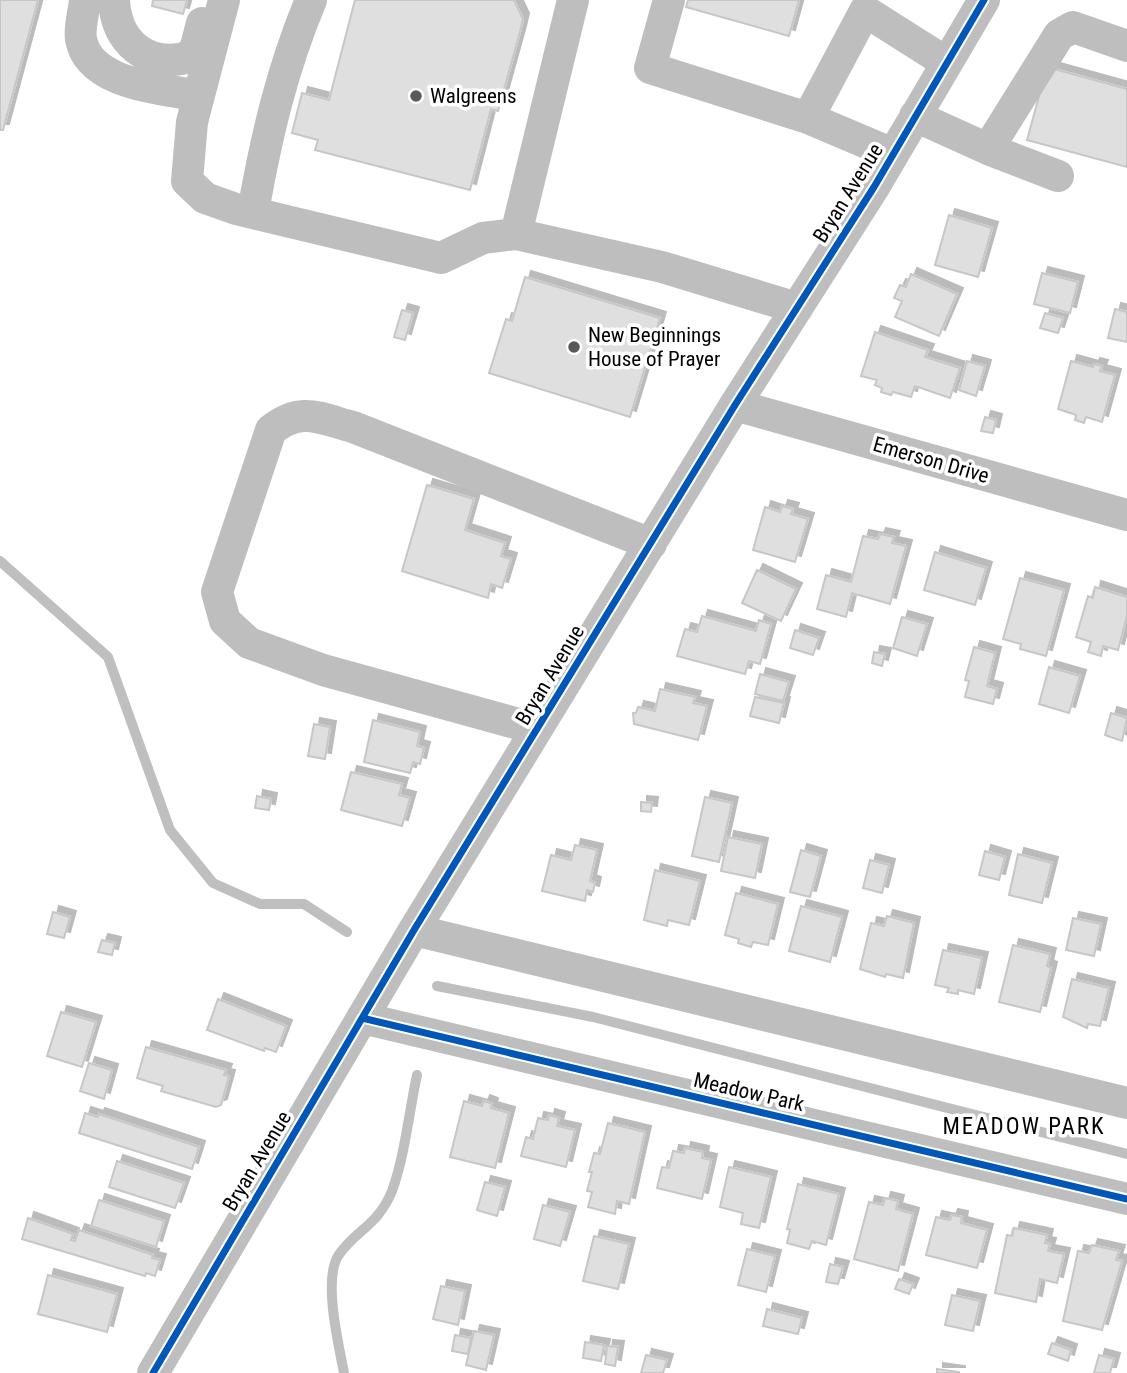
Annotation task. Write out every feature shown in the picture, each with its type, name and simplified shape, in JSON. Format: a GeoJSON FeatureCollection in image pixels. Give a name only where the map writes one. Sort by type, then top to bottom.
{"type":"FeatureCollection","features":[{"type":"Feature","properties":{"kind":"street"},"geometry":{"type":"LineString","coordinates":[[85,0],[81,38],[90,60],[110,75],[198,96]]}},
{"type":"Feature","properties":{"kind":"street"},"geometry":{"type":"LineString","coordinates":[[114,0],[115,19],[122,36],[147,55],[173,61],[186,58],[195,50],[207,0]]}},
{"type":"Feature","properties":{"kind":"street"},"geometry":{"type":"LineString","coordinates":[[224,0],[192,122],[187,181],[205,198],[441,258],[484,238],[516,234],[662,267],[797,308]]}},
{"type":"Feature","properties":{"kind":"street"},"geometry":{"type":"LineString","coordinates":[[253,212],[267,128],[289,52],[311,0]]}},
{"type":"Feature","properties":{"kind":"street"},"geometry":{"type":"LineString","coordinates":[[516,234],[573,0]]}},
{"type":"Feature","properties":{"kind":"street"},"geometry":{"type":"LineString","coordinates":[[669,0],[650,68],[808,118],[893,153]]}},
{"type":"Feature","properties":{"kind":"street","name":"Bryan Avenue"},"geometry":{"type":"LineString","coordinates":[[153,1373],[414,930],[735,405],[893,153],[984,0]]}},
{"type":"Feature","properties":{"kind":"street"},"geometry":{"type":"LineString","coordinates":[[808,118],[863,5],[947,63]]}},
{"type":"Feature","properties":{"kind":"street"},"geometry":{"type":"LineString","coordinates":[[988,149],[1059,35],[1073,27],[1127,46]]}},
{"type":"Feature","properties":{"kind":"street"},"geometry":{"type":"LineString","coordinates":[[915,116],[988,149],[1058,176]]}},
{"type":"Feature","properties":{"kind":"street","name":"Emerson Drive"},"geometry":{"type":"LineString","coordinates":[[735,405],[1127,515]]}},
{"type":"Feature","properties":{"kind":"street"},"geometry":{"type":"LineString","coordinates":[[537,729],[323,670],[249,643],[225,621],[217,592],[271,430],[287,417],[308,414],[353,427],[651,544]]}},
{"type":"Feature","properties":{"kind":"street"},"geometry":{"type":"LineString","coordinates":[[414,930],[1127,1103]]}},
{"type":"Feature","properties":{"kind":"street","name":"Meadow Park"},"geometry":{"type":"LineString","coordinates":[[362,1018],[1127,1199]]}},
{"type":"Feature","properties":{"kind":"building"},"geometry":{"type":"Polygon","coordinates":[[[0,0],[38,0],[3,130],[0,130],[0,0]]]}},
{"type":"Feature","properties":{"kind":"building"},"geometry":{"type":"Polygon","coordinates":[[[153,0],[187,0],[183,14],[152,6],[153,0]]]}},
{"type":"Feature","properties":{"kind":"building","name":"Walgreens"},"geometry":{"type":"Polygon","coordinates":[[[355,0],[514,0],[523,19],[520,32],[498,111],[491,109],[470,190],[315,150],[318,140],[292,133],[302,93],[329,100],[355,0]]]}},
{"type":"Feature","properties":{"kind":"building"},"geometry":{"type":"Polygon","coordinates":[[[688,0],[799,0],[789,36],[686,7],[688,0]]]}},
{"type":"Feature","properties":{"kind":"building"},"geometry":{"type":"Polygon","coordinates":[[[1047,67],[1127,89],[1127,167],[1027,140],[1047,67]]]}},
{"type":"Feature","properties":{"kind":"building"},"geometry":{"type":"Polygon","coordinates":[[[949,215],[992,228],[978,277],[935,265],[949,215]]]}},
{"type":"Feature","properties":{"kind":"building"},"geometry":{"type":"Polygon","coordinates":[[[1042,273],[1078,282],[1070,313],[1034,304],[1042,273]]]}},
{"type":"Feature","properties":{"kind":"building"},"geometry":{"type":"Polygon","coordinates":[[[911,274],[957,294],[939,336],[895,317],[902,301],[894,298],[900,285],[906,287],[911,274]]]}},
{"type":"Feature","properties":{"kind":"building","name":"New Beginnings House of Prayer"},"geometry":{"type":"Polygon","coordinates":[[[525,277],[660,318],[630,417],[489,373],[506,319],[512,321],[525,277]]]}},
{"type":"Feature","properties":{"kind":"building"},"geometry":{"type":"Polygon","coordinates":[[[1115,309],[1127,312],[1127,342],[1108,338],[1115,309]]]}},
{"type":"Feature","properties":{"kind":"building"},"geometry":{"type":"Polygon","coordinates":[[[402,310],[413,313],[405,340],[394,337],[402,310]]]}},
{"type":"Feature","properties":{"kind":"building"},"geometry":{"type":"Polygon","coordinates":[[[1045,313],[1063,318],[1058,333],[1040,328],[1045,313]]]}},
{"type":"Feature","properties":{"kind":"building"},"geometry":{"type":"Polygon","coordinates":[[[875,332],[928,350],[925,357],[960,368],[950,398],[915,386],[911,397],[893,392],[891,395],[881,392],[882,388],[875,385],[877,380],[861,376],[875,332]]]}},
{"type":"Feature","properties":{"kind":"building"},"geometry":{"type":"Polygon","coordinates":[[[967,361],[985,366],[976,396],[959,390],[967,361]]]}},
{"type":"Feature","properties":{"kind":"building"},"geometry":{"type":"Polygon","coordinates":[[[1071,361],[1093,367],[1094,364],[1102,366],[1100,371],[1115,375],[1102,422],[1086,417],[1084,423],[1075,420],[1076,415],[1058,409],[1071,361]]]}},
{"type":"Feature","properties":{"kind":"building"},"geometry":{"type":"Polygon","coordinates":[[[985,417],[996,420],[993,433],[981,431],[985,417]]]}},
{"type":"Feature","properties":{"kind":"building"},"geometry":{"type":"Polygon","coordinates":[[[427,485],[474,499],[465,530],[505,543],[501,556],[511,559],[502,588],[491,584],[488,598],[402,571],[427,485]]]}},
{"type":"Feature","properties":{"kind":"building"},"geometry":{"type":"Polygon","coordinates":[[[782,506],[793,509],[791,514],[808,519],[795,562],[753,550],[765,507],[780,512],[782,506]]]}},
{"type":"Feature","properties":{"kind":"building"},"geometry":{"type":"Polygon","coordinates":[[[880,534],[894,537],[892,543],[906,546],[890,604],[852,593],[846,617],[817,609],[826,575],[851,582],[863,536],[878,539],[880,534]]]}},
{"type":"Feature","properties":{"kind":"building"},"geometry":{"type":"Polygon","coordinates":[[[935,552],[986,568],[975,605],[924,590],[935,552]]]}},
{"type":"Feature","properties":{"kind":"building"},"geometry":{"type":"Polygon","coordinates":[[[757,570],[796,589],[781,621],[742,603],[757,570]]]}},
{"type":"Feature","properties":{"kind":"building"},"geometry":{"type":"Polygon","coordinates":[[[1020,578],[1064,590],[1046,656],[1020,649],[1021,644],[1003,639],[1020,578]]]}},
{"type":"Feature","properties":{"kind":"building"},"geometry":{"type":"Polygon","coordinates":[[[1095,587],[1127,597],[1127,616],[1118,650],[1103,646],[1101,656],[1088,652],[1091,642],[1076,637],[1088,596],[1093,598],[1095,587]]]}},
{"type":"Feature","properties":{"kind":"building"},"geometry":{"type":"Polygon","coordinates":[[[702,616],[756,631],[759,620],[771,624],[760,664],[749,661],[745,674],[677,656],[685,629],[697,632],[702,616]]]}},
{"type":"Feature","properties":{"kind":"building"},"geometry":{"type":"Polygon","coordinates":[[[902,617],[927,624],[917,656],[893,648],[902,617]]]}},
{"type":"Feature","properties":{"kind":"building"},"geometry":{"type":"Polygon","coordinates":[[[795,630],[819,638],[813,655],[790,648],[795,630]]]}},
{"type":"Feature","properties":{"kind":"building"},"geometry":{"type":"Polygon","coordinates":[[[974,647],[995,653],[987,686],[997,689],[993,704],[965,697],[969,681],[965,680],[974,647]]]}},
{"type":"Feature","properties":{"kind":"building"},"geometry":{"type":"Polygon","coordinates":[[[874,652],[885,654],[882,666],[872,663],[874,652]]]}},
{"type":"Feature","properties":{"kind":"building"},"geometry":{"type":"Polygon","coordinates":[[[1049,667],[1080,676],[1069,713],[1039,704],[1049,667]]]}},
{"type":"Feature","properties":{"kind":"building"},"geometry":{"type":"Polygon","coordinates":[[[760,674],[789,682],[783,701],[755,694],[760,674]]]}},
{"type":"Feature","properties":{"kind":"building"},"geometry":{"type":"Polygon","coordinates":[[[660,689],[695,697],[693,703],[707,706],[698,740],[634,724],[633,713],[636,713],[638,707],[655,711],[660,689]]]}},
{"type":"Feature","properties":{"kind":"building"},"geometry":{"type":"Polygon","coordinates":[[[755,697],[784,703],[779,723],[750,716],[755,697]]]}},
{"type":"Feature","properties":{"kind":"building"},"geometry":{"type":"Polygon","coordinates":[[[1111,713],[1127,718],[1122,741],[1105,735],[1111,713]]]}},
{"type":"Feature","properties":{"kind":"building"},"geometry":{"type":"Polygon","coordinates":[[[373,720],[420,732],[417,746],[424,748],[420,764],[413,762],[410,773],[364,762],[373,720]]]}},
{"type":"Feature","properties":{"kind":"building"},"geometry":{"type":"Polygon","coordinates":[[[314,724],[330,727],[325,759],[308,756],[314,724]]]}},
{"type":"Feature","properties":{"kind":"building"},"geometry":{"type":"Polygon","coordinates":[[[351,772],[402,784],[399,795],[410,798],[402,826],[341,810],[351,772]]]}},
{"type":"Feature","properties":{"kind":"building"},"geometry":{"type":"Polygon","coordinates":[[[257,796],[271,799],[269,810],[255,808],[257,796]]]}},
{"type":"Feature","properties":{"kind":"building"},"geometry":{"type":"Polygon","coordinates":[[[705,797],[732,803],[719,862],[692,856],[705,797]]]}},
{"type":"Feature","properties":{"kind":"building"},"geometry":{"type":"Polygon","coordinates":[[[641,802],[652,803],[651,812],[641,811],[641,802]]]}},
{"type":"Feature","properties":{"kind":"building"},"geometry":{"type":"Polygon","coordinates":[[[728,837],[762,844],[755,878],[721,871],[728,837]]]}},
{"type":"Feature","properties":{"kind":"building"},"geometry":{"type":"Polygon","coordinates":[[[575,845],[597,850],[590,881],[595,883],[593,892],[587,890],[585,901],[542,891],[551,855],[571,860],[575,845]]]}},
{"type":"Feature","properties":{"kind":"building"},"geometry":{"type":"Polygon","coordinates":[[[801,850],[821,856],[810,897],[790,892],[801,850]]]}},
{"type":"Feature","properties":{"kind":"building"},"geometry":{"type":"Polygon","coordinates":[[[985,851],[1005,857],[999,880],[979,875],[985,851]]]}},
{"type":"Feature","properties":{"kind":"building"},"geometry":{"type":"Polygon","coordinates":[[[1018,854],[1052,863],[1042,903],[1009,895],[1018,854]]]}},
{"type":"Feature","properties":{"kind":"building"},"geometry":{"type":"Polygon","coordinates":[[[870,860],[889,865],[882,893],[863,888],[870,860]]]}},
{"type":"Feature","properties":{"kind":"building"},"geometry":{"type":"Polygon","coordinates":[[[655,870],[700,881],[689,925],[668,920],[667,926],[644,920],[655,870]]]}},
{"type":"Feature","properties":{"kind":"building"},"geometry":{"type":"Polygon","coordinates":[[[736,893],[778,904],[768,945],[753,942],[751,947],[738,943],[739,939],[725,935],[736,893]]]}},
{"type":"Feature","properties":{"kind":"building"},"geometry":{"type":"Polygon","coordinates":[[[801,906],[842,917],[830,962],[789,951],[801,906]]]}},
{"type":"Feature","properties":{"kind":"building"},"geometry":{"type":"Polygon","coordinates":[[[53,912],[70,917],[64,938],[47,934],[53,912]]]}},
{"type":"Feature","properties":{"kind":"building"},"geometry":{"type":"Polygon","coordinates":[[[887,916],[914,923],[903,978],[886,974],[885,977],[860,969],[871,923],[884,926],[887,916]]]}},
{"type":"Feature","properties":{"kind":"building"},"geometry":{"type":"Polygon","coordinates":[[[1073,918],[1101,924],[1094,956],[1066,950],[1073,918]]]}},
{"type":"Feature","properties":{"kind":"building"},"geometry":{"type":"Polygon","coordinates":[[[102,940],[115,943],[112,955],[98,952],[102,940]]]}},
{"type":"Feature","properties":{"kind":"building"},"geometry":{"type":"Polygon","coordinates":[[[1013,945],[1050,954],[1047,966],[1051,968],[1040,1012],[999,1002],[1013,945]]]}},
{"type":"Feature","properties":{"kind":"building"},"geometry":{"type":"Polygon","coordinates":[[[943,950],[982,958],[974,994],[958,990],[958,994],[947,992],[949,988],[935,985],[943,950]]]}},
{"type":"Feature","properties":{"kind":"building"},"geometry":{"type":"Polygon","coordinates":[[[1072,979],[1109,988],[1100,1026],[1088,1024],[1087,1028],[1063,1017],[1072,979]]]}},
{"type":"Feature","properties":{"kind":"building"},"geometry":{"type":"Polygon","coordinates":[[[218,999],[286,1026],[276,1052],[265,1048],[264,1051],[207,1030],[218,999]]]}},
{"type":"Feature","properties":{"kind":"building"},"geometry":{"type":"Polygon","coordinates":[[[61,1012],[96,1022],[82,1067],[47,1056],[61,1012]]]}},
{"type":"Feature","properties":{"kind":"building"},"geometry":{"type":"Polygon","coordinates":[[[146,1047],[226,1070],[224,1075],[229,1076],[221,1105],[216,1107],[161,1091],[163,1086],[137,1078],[146,1047]]]}},
{"type":"Feature","properties":{"kind":"building"},"geometry":{"type":"Polygon","coordinates":[[[89,1063],[112,1070],[104,1099],[80,1091],[89,1063]]]}},
{"type":"Feature","properties":{"kind":"building"},"geometry":{"type":"Polygon","coordinates":[[[464,1101],[482,1106],[484,1101],[492,1104],[491,1108],[509,1113],[495,1168],[450,1157],[464,1101]]]}},
{"type":"Feature","properties":{"kind":"building"},"geometry":{"type":"Polygon","coordinates":[[[85,1113],[98,1117],[99,1114],[199,1147],[192,1169],[79,1133],[85,1113]]]}},
{"type":"Feature","properties":{"kind":"building"},"geometry":{"type":"Polygon","coordinates":[[[549,1115],[559,1118],[557,1126],[575,1130],[566,1167],[521,1156],[526,1137],[533,1139],[538,1118],[548,1120],[549,1115]]]}},
{"type":"Feature","properties":{"kind":"building"},"geometry":{"type":"Polygon","coordinates":[[[608,1123],[645,1132],[629,1204],[617,1201],[615,1214],[588,1207],[592,1192],[587,1191],[592,1172],[589,1172],[594,1153],[600,1154],[608,1123]]]}},
{"type":"Feature","properties":{"kind":"building"},"geometry":{"type":"Polygon","coordinates":[[[685,1148],[703,1152],[702,1158],[711,1160],[702,1199],[657,1188],[662,1167],[669,1168],[673,1151],[684,1153],[685,1148]]]}},
{"type":"Feature","properties":{"kind":"building"},"geometry":{"type":"Polygon","coordinates":[[[117,1161],[184,1183],[175,1208],[109,1187],[117,1161]]]}},
{"type":"Feature","properties":{"kind":"building"},"geometry":{"type":"Polygon","coordinates":[[[729,1167],[771,1177],[759,1228],[741,1224],[743,1213],[720,1207],[729,1167]]]}},
{"type":"Feature","properties":{"kind":"building"},"geometry":{"type":"Polygon","coordinates":[[[485,1182],[505,1187],[497,1216],[477,1210],[485,1182]]]}},
{"type":"Feature","properties":{"kind":"building"},"geometry":{"type":"Polygon","coordinates":[[[798,1184],[839,1194],[826,1245],[812,1241],[809,1249],[787,1243],[790,1230],[787,1229],[798,1184]]]}},
{"type":"Feature","properties":{"kind":"building"},"geometry":{"type":"Polygon","coordinates":[[[885,1198],[898,1201],[896,1209],[913,1214],[898,1271],[854,1259],[869,1202],[883,1205],[885,1198]]]}},
{"type":"Feature","properties":{"kind":"building"},"geometry":{"type":"Polygon","coordinates":[[[99,1200],[164,1221],[156,1247],[91,1226],[99,1200]]]}},
{"type":"Feature","properties":{"kind":"building"},"geometry":{"type":"Polygon","coordinates":[[[543,1205],[570,1212],[560,1246],[534,1239],[543,1205]]]}},
{"type":"Feature","properties":{"kind":"building"},"geometry":{"type":"Polygon","coordinates":[[[952,1215],[962,1217],[961,1223],[987,1230],[977,1268],[926,1255],[936,1217],[950,1220],[952,1215]]]}},
{"type":"Feature","properties":{"kind":"building"},"geometry":{"type":"Polygon","coordinates":[[[28,1218],[73,1234],[71,1240],[75,1241],[79,1230],[153,1255],[152,1258],[160,1260],[155,1276],[146,1273],[145,1276],[22,1239],[28,1218]]]}},
{"type":"Feature","properties":{"kind":"building"},"geometry":{"type":"Polygon","coordinates":[[[1014,1228],[1047,1235],[1045,1243],[1050,1244],[1048,1251],[1064,1254],[1057,1283],[1040,1279],[1036,1302],[995,1293],[1007,1235],[1012,1236],[1014,1228]]]}},
{"type":"Feature","properties":{"kind":"building"},"geometry":{"type":"Polygon","coordinates":[[[594,1236],[629,1244],[618,1289],[583,1281],[594,1236]]]}},
{"type":"Feature","properties":{"kind":"building"},"geometry":{"type":"Polygon","coordinates":[[[1092,1245],[1119,1251],[1116,1260],[1122,1261],[1102,1330],[1063,1321],[1078,1251],[1089,1253],[1092,1245]]]}},
{"type":"Feature","properties":{"kind":"building"},"geometry":{"type":"Polygon","coordinates":[[[747,1249],[775,1256],[766,1292],[738,1285],[747,1249]]]}},
{"type":"Feature","properties":{"kind":"building"},"geometry":{"type":"Polygon","coordinates":[[[830,1264],[843,1267],[838,1284],[826,1282],[830,1264]]]}},
{"type":"Feature","properties":{"kind":"building"},"geometry":{"type":"Polygon","coordinates":[[[48,1275],[117,1294],[107,1332],[38,1314],[48,1275]]]}},
{"type":"Feature","properties":{"kind":"building"},"geometry":{"type":"Polygon","coordinates":[[[899,1279],[913,1284],[909,1294],[895,1289],[899,1279]]]}},
{"type":"Feature","properties":{"kind":"building"},"geometry":{"type":"Polygon","coordinates":[[[441,1286],[465,1291],[458,1325],[433,1319],[441,1286]]]}},
{"type":"Feature","properties":{"kind":"building"},"geometry":{"type":"Polygon","coordinates":[[[952,1295],[980,1301],[973,1331],[945,1325],[952,1295]]]}},
{"type":"Feature","properties":{"kind":"building"},"geometry":{"type":"Polygon","coordinates":[[[767,1309],[802,1318],[798,1334],[763,1326],[767,1309]]]}},
{"type":"Feature","properties":{"kind":"building"},"geometry":{"type":"Polygon","coordinates":[[[474,1331],[494,1335],[486,1370],[466,1365],[474,1331]]]}},
{"type":"Feature","properties":{"kind":"building"},"geometry":{"type":"Polygon","coordinates":[[[455,1335],[471,1338],[468,1354],[452,1351],[455,1335]]]}},
{"type":"Feature","properties":{"kind":"building"},"geometry":{"type":"Polygon","coordinates":[[[585,1342],[604,1345],[601,1361],[583,1358],[585,1342]]]}},
{"type":"Feature","properties":{"kind":"building"},"geometry":{"type":"Polygon","coordinates":[[[1052,1343],[1071,1350],[1068,1361],[1048,1354],[1052,1343]]]}},
{"type":"Feature","properties":{"kind":"building"},"geometry":{"type":"Polygon","coordinates":[[[607,1346],[618,1347],[615,1366],[605,1364],[607,1346]]]}},
{"type":"Feature","properties":{"kind":"building"},"geometry":{"type":"Polygon","coordinates":[[[646,1355],[667,1360],[663,1373],[641,1373],[646,1355]]]}},
{"type":"Feature","properties":{"kind":"building"},"geometry":{"type":"Polygon","coordinates":[[[1099,1355],[1114,1359],[1110,1373],[1094,1373],[1099,1355]]]}},
{"type":"Feature","properties":{"kind":"building"},"geometry":{"type":"Polygon","coordinates":[[[937,1369],[959,1372],[959,1373],[937,1373],[937,1369]]]}},
{"type":"Feature","properties":{"kind":"waterway"},"geometry":{"type":"LineString","coordinates":[[0,561],[108,657],[170,830],[213,883],[260,904],[304,904],[347,932]]}},
{"type":"Feature","properties":{"kind":"waterway"},"geometry":{"type":"LineString","coordinates":[[437,986],[593,1017],[1127,1154]]}},
{"type":"Feature","properties":{"kind":"waterway"},"geometry":{"type":"LineString","coordinates":[[344,1373],[332,1297],[334,1267],[344,1247],[380,1212],[392,1191],[404,1148],[417,1075]]}},
{"type":"Feature","properties":{"kind":"cycle path"},"geometry":{"type":"LineString","coordinates":[[153,1373],[414,930],[735,405],[874,187],[984,0]]}},
{"type":"Feature","properties":{"kind":"cycle path"},"geometry":{"type":"LineString","coordinates":[[362,1018],[1127,1199]]}},
{"type":"Feature","properties":{"kind":"place","name":"Walgreens"},"geometry":{"type":"Point","coordinates":[416,96]}},
{"type":"Feature","properties":{"kind":"place","name":"New Beginnings House of Prayer"},"geometry":{"type":"Point","coordinates":[574,347]}},
{"type":"Feature","properties":{"kind":"district","name":"MEADOW PARK"},"geometry":{"type":"Point","coordinates":[1024,1126]}}]}
